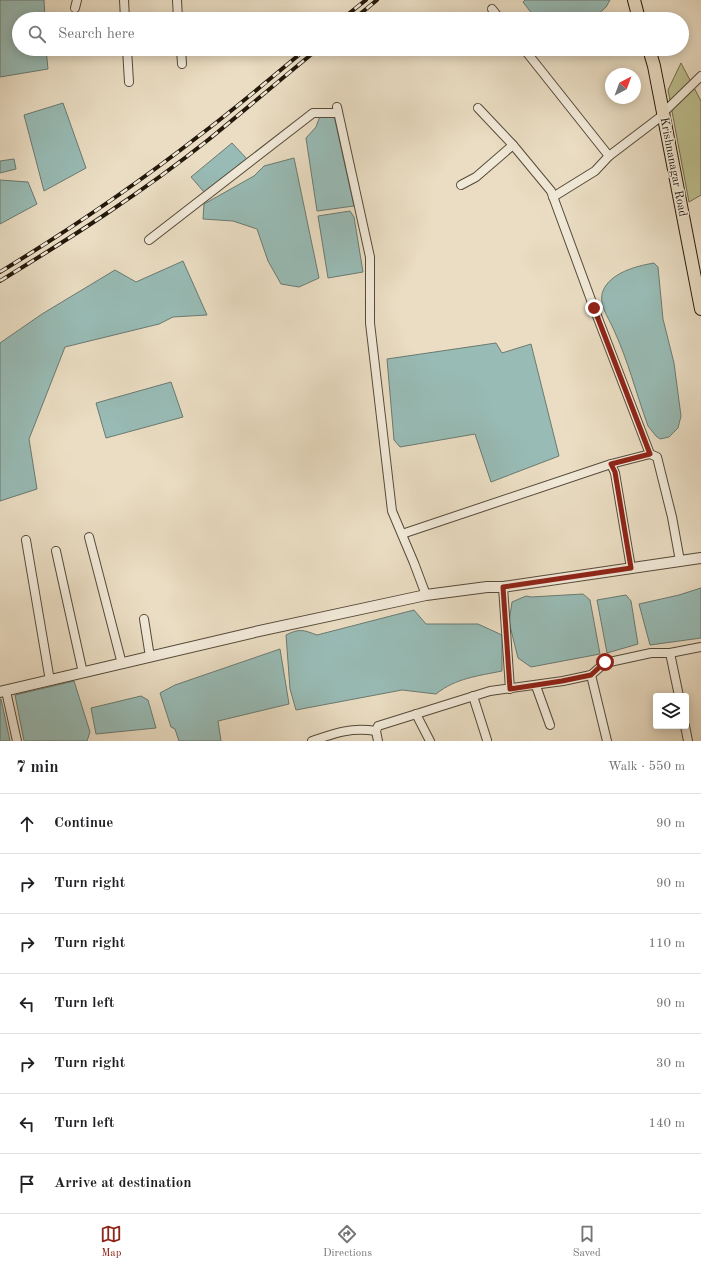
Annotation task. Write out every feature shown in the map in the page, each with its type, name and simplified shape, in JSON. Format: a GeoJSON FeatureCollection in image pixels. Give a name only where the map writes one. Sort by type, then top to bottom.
{"type":"FeatureCollection","features":[{"type":"Feature","properties":{"kind":"main road"},"geometry":{"type":"LineString","coordinates":[[634,0],[637,12]]}},
{"type":"Feature","properties":{"kind":"main road","name":"Krishnanagar Road"},"geometry":{"type":"LineString","coordinates":[[650,56],[654,66],[701,308]]}},
{"type":"Feature","properties":{"kind":"street"},"geometry":{"type":"LineString","coordinates":[[124,0],[125,12]]}},
{"type":"Feature","properties":{"kind":"street"},"geometry":{"type":"LineString","coordinates":[[177,0],[178,12]]}},
{"type":"Feature","properties":{"kind":"street"},"geometry":{"type":"LineString","coordinates":[[127,56],[129,82]]}},
{"type":"Feature","properties":{"kind":"street"},"geometry":{"type":"LineString","coordinates":[[181,56],[182,64]]}},
{"type":"Feature","properties":{"kind":"street"},"geometry":{"type":"LineString","coordinates":[[530,56],[609,156]]}},
{"type":"Feature","properties":{"kind":"street"},"geometry":{"type":"LineString","coordinates":[[553,197],[595,171],[609,156],[663,115],[663,113],[701,76]]}},
{"type":"Feature","properties":{"kind":"street"},"geometry":{"type":"LineString","coordinates":[[478,108],[513,145],[551,191],[650,454]]}},
{"type":"Feature","properties":{"kind":"street"},"geometry":{"type":"LineString","coordinates":[[149,240],[313,113],[337,110],[370,257],[370,323],[392,511],[426,595]]}},
{"type":"Feature","properties":{"kind":"street"},"geometry":{"type":"LineString","coordinates":[[462,185],[476,177],[513,145]]}},
{"type":"Feature","properties":{"kind":"street"},"geometry":{"type":"LineString","coordinates":[[402,534],[611,464],[650,454],[657,457],[672,516],[680,561]]}},
{"type":"Feature","properties":{"kind":"street"},"geometry":{"type":"LineString","coordinates":[[611,464],[615,472],[631,568]]}},
{"type":"Feature","properties":{"kind":"street"},"geometry":{"type":"LineString","coordinates":[[89,537],[122,664]]}},
{"type":"Feature","properties":{"kind":"street"},"geometry":{"type":"LineString","coordinates":[[26,540],[50,680]]}},
{"type":"Feature","properties":{"kind":"street"},"geometry":{"type":"LineString","coordinates":[[56,551],[83,673]]}},
{"type":"Feature","properties":{"kind":"street"},"geometry":{"type":"LineString","coordinates":[[17,741],[3,691],[255,632],[426,595],[487,586],[503,587],[701,558]]}},
{"type":"Feature","properties":{"kind":"street"},"geometry":{"type":"LineString","coordinates":[[503,587],[510,689]]}},
{"type":"Feature","properties":{"kind":"street"},"geometry":{"type":"LineString","coordinates":[[144,619],[150,657]]}},
{"type":"Feature","properties":{"kind":"street"},"geometry":{"type":"LineString","coordinates":[[378,741],[376,731],[378,726],[490,691],[536,686],[591,675],[605,662],[651,653],[670,653],[701,647]]}},
{"type":"Feature","properties":{"kind":"street"},"geometry":{"type":"LineString","coordinates":[[670,653],[678,693]]}},
{"type":"Feature","properties":{"kind":"street"},"geometry":{"type":"LineString","coordinates":[[591,675],[607,741]]}},
{"type":"Feature","properties":{"kind":"street"},"geometry":{"type":"LineString","coordinates":[[536,686],[550,725]]}},
{"type":"Feature","properties":{"kind":"street"},"geometry":{"type":"LineString","coordinates":[[473,696],[487,740]]}},
{"type":"Feature","properties":{"kind":"street"},"geometry":{"type":"LineString","coordinates":[[416,714],[430,741]]}},
{"type":"Feature","properties":{"kind":"street"},"geometry":{"type":"LineString","coordinates":[[312,741],[350,729],[376,731]]}},
{"type":"Feature","properties":{"kind":"street"},"geometry":{"type":"LineString","coordinates":[[686,729],[688,741]]}},
{"type":"Feature","properties":{"kind":"green space"},"geometry":{"type":"Polygon","coordinates":[[[681,63],[701,101],[701,195],[689,202],[668,90],[681,63]]]}},
{"type":"Feature","properties":{"kind":"water"},"geometry":{"type":"Polygon","coordinates":[[[0,0],[44,0],[45,12],[12,12],[12,56],[47,56],[48,69],[0,77],[0,0]]]}},
{"type":"Feature","properties":{"kind":"water"},"geometry":{"type":"Polygon","coordinates":[[[525,0],[610,0],[601,12],[531,12],[523,2],[525,0]]]}},
{"type":"Feature","properties":{"kind":"water"},"geometry":{"type":"Polygon","coordinates":[[[63,103],[86,168],[44,191],[24,115],[63,103]]]}},
{"type":"Feature","properties":{"kind":"water"},"geometry":{"type":"Polygon","coordinates":[[[320,116],[334,116],[354,206],[317,211],[306,138],[316,127],[320,116]]]}},
{"type":"Feature","properties":{"kind":"water"},"geometry":{"type":"Polygon","coordinates":[[[232,143],[248,160],[222,187],[204,192],[191,177],[232,143]]]}},
{"type":"Feature","properties":{"kind":"water"},"geometry":{"type":"Polygon","coordinates":[[[294,158],[319,278],[299,287],[281,284],[268,261],[257,229],[233,221],[203,219],[204,204],[254,176],[264,166],[294,158]]]}},
{"type":"Feature","properties":{"kind":"water"},"geometry":{"type":"Polygon","coordinates":[[[14,159],[16,169],[0,173],[0,161],[14,159]]]}},
{"type":"Feature","properties":{"kind":"water"},"geometry":{"type":"Polygon","coordinates":[[[0,180],[28,182],[37,204],[0,224],[0,180]]]}},
{"type":"Feature","properties":{"kind":"water"},"geometry":{"type":"Polygon","coordinates":[[[350,211],[354,217],[363,272],[328,278],[318,216],[350,211]]]}},
{"type":"Feature","properties":{"kind":"water"},"geometry":{"type":"Polygon","coordinates":[[[183,261],[207,315],[173,317],[159,324],[65,347],[29,439],[37,489],[0,501],[0,343],[42,314],[115,270],[136,282],[183,261]]]}},
{"type":"Feature","properties":{"kind":"water"},"geometry":{"type":"Polygon","coordinates":[[[654,263],[658,267],[663,319],[674,363],[681,416],[678,428],[669,437],[660,439],[648,426],[623,352],[604,310],[602,300],[603,291],[611,279],[632,268],[654,263]]]}},
{"type":"Feature","properties":{"kind":"water"},"geometry":{"type":"Polygon","coordinates":[[[496,343],[502,353],[531,344],[559,456],[491,482],[475,434],[400,447],[394,440],[387,359],[496,343]]]}},
{"type":"Feature","properties":{"kind":"water"},"geometry":{"type":"Polygon","coordinates":[[[171,382],[183,417],[106,438],[96,403],[171,382]]]}},
{"type":"Feature","properties":{"kind":"water"},"geometry":{"type":"Polygon","coordinates":[[[701,588],[701,638],[650,645],[639,604],[679,595],[701,588]]]}},
{"type":"Feature","properties":{"kind":"water"},"geometry":{"type":"Polygon","coordinates":[[[583,594],[590,600],[600,654],[531,667],[518,658],[509,622],[512,602],[526,596],[583,594]]]}},
{"type":"Feature","properties":{"kind":"water"},"geometry":{"type":"Polygon","coordinates":[[[626,595],[631,601],[638,644],[607,653],[597,600],[626,595]]]}},
{"type":"Feature","properties":{"kind":"water"},"geometry":{"type":"Polygon","coordinates":[[[414,610],[426,624],[478,624],[502,635],[502,671],[459,681],[451,684],[436,694],[402,690],[296,710],[290,689],[286,635],[302,630],[317,635],[414,610]]]}},
{"type":"Feature","properties":{"kind":"water"},"geometry":{"type":"Polygon","coordinates":[[[280,649],[289,704],[218,721],[221,741],[179,741],[175,729],[171,727],[160,693],[175,685],[280,649]]]}},
{"type":"Feature","properties":{"kind":"water"},"geometry":{"type":"Polygon","coordinates":[[[74,681],[90,732],[87,741],[24,741],[15,695],[74,681]]]}},
{"type":"Feature","properties":{"kind":"water"},"geometry":{"type":"Polygon","coordinates":[[[141,696],[148,700],[156,728],[96,734],[91,708],[141,696]]]}},
{"type":"Feature","properties":{"kind":"water"},"geometry":{"type":"Polygon","coordinates":[[[1,699],[10,741],[0,741],[1,699]]]}},
{"type":"Feature","properties":{"kind":"railway"},"geometry":{"type":"LineString","coordinates":[[351,12],[366,0]]}},
{"type":"Feature","properties":{"kind":"railway"},"geometry":{"type":"LineString","coordinates":[[362,12],[377,0]]}},
{"type":"Feature","properties":{"kind":"railway"},"geometry":{"type":"LineString","coordinates":[[0,272],[77,223],[176,154],[297,56]]}},
{"type":"Feature","properties":{"kind":"railway"},"geometry":{"type":"LineString","coordinates":[[0,281],[80,231],[158,178],[208,140],[310,56]]}},
{"type":"Feature","properties":{"kind":"route"},"geometry":{"type":"LineString","coordinates":[[594,308],[650,454],[611,464],[615,472],[631,568],[503,587],[510,689],[591,675],[605,662]]}}]}
